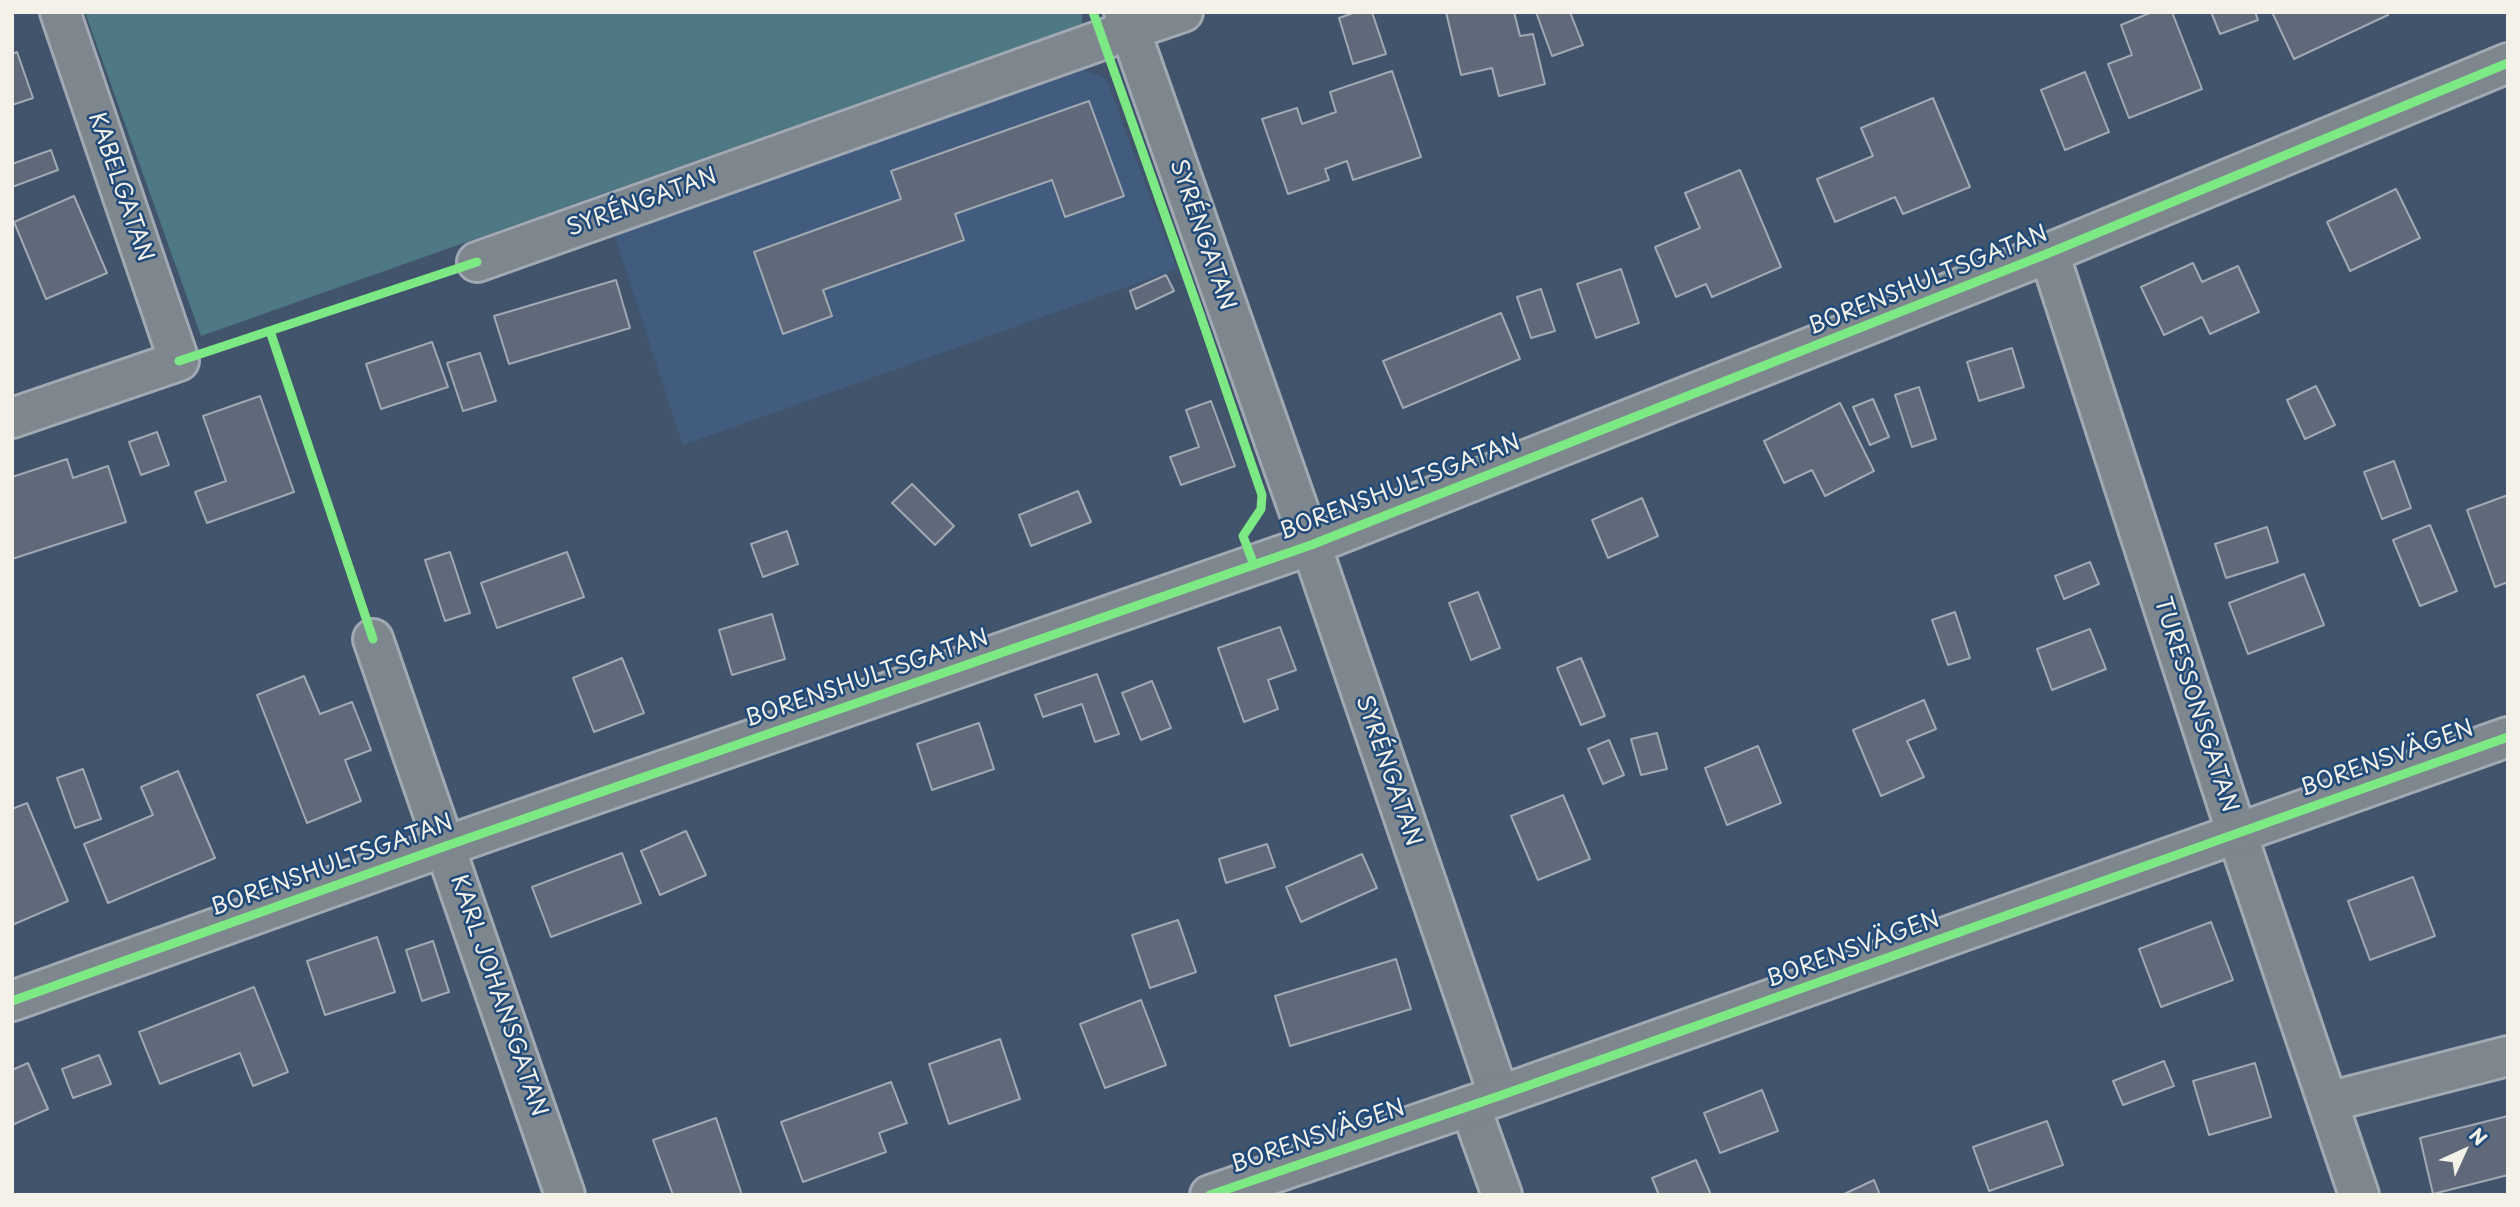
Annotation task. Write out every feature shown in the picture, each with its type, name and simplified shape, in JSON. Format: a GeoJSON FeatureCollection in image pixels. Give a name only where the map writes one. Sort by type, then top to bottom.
{"type":"FeatureCollection","features":[{"type":"Feature","properties":{"kind":"street","name":"KABELGATAN"},"geometry":{"type":"LineString","coordinates":[[12,418],[180,361],[60,12]]}},
{"type":"Feature","properties":{"kind":"street"},"geometry":{"type":"LineString","coordinates":[[1127,21],[1183,12]]}},
{"type":"Feature","properties":{"kind":"street","name":"SYRÉNGATAN"},"geometry":{"type":"LineString","coordinates":[[477,262],[1127,21],[1311,545],[1485,1101],[1502,1195]]}},
{"type":"Feature","properties":{"kind":"street","name":"BORENSHULTSGATAN"},"geometry":{"type":"LineString","coordinates":[[12,1001],[446,846],[1311,545],[2049,253],[2508,64]]}},
{"type":"Feature","properties":{"kind":"street","name":"TURESSONSGATAN"},"geometry":{"type":"LineString","coordinates":[[2049,253],[2237,834],[2359,1195]]}},
{"type":"Feature","properties":{"kind":"street","name":"KARL JOHANSGATAN"},"geometry":{"type":"LineString","coordinates":[[373,639],[565,1195]]}},
{"type":"Feature","properties":{"kind":"street","name":"BORENSVÄGEN"},"geometry":{"type":"LineString","coordinates":[[1210,1195],[1485,1101],[2508,737]]}},
{"type":"Feature","properties":{"kind":"street"},"geometry":{"type":"LineString","coordinates":[[2328,1102],[2508,1056]]}},
{"type":"Feature","properties":{"kind":"shaded area"},"geometry":{"type":"Polygon","coordinates":[[[1075,66],[1106,79],[1177,269],[683,445],[614,234],[1075,66]]]}},
{"type":"Feature","properties":{"kind":"green space"},"geometry":{"type":"Polygon","coordinates":[[[85,12],[1082,12],[1082,24],[201,336],[85,12]]]}},
{"type":"Feature","properties":{"kind":"building"},"geometry":{"type":"Polygon","coordinates":[[[1356,12],[1372,12],[1386,54],[1353,64],[1339,18],[1356,12]]]}},
{"type":"Feature","properties":{"kind":"building"},"geometry":{"type":"Polygon","coordinates":[[[1446,12],[1514,12],[1520,36],[1533,34],[1545,84],[1499,96],[1492,68],[1461,75],[1446,12]]]}},
{"type":"Feature","properties":{"kind":"building"},"geometry":{"type":"Polygon","coordinates":[[[1536,12],[1570,12],[1583,45],[1552,56],[1536,12]]]}},
{"type":"Feature","properties":{"kind":"building"},"geometry":{"type":"Polygon","coordinates":[[[2152,12],[2172,12],[2202,89],[2129,118],[2108,64],[2132,55],[2121,25],[2152,12]]]}},
{"type":"Feature","properties":{"kind":"building"},"geometry":{"type":"Polygon","coordinates":[[[2211,12],[2255,12],[2258,20],[2220,34],[2211,12]]]}},
{"type":"Feature","properties":{"kind":"building"},"geometry":{"type":"Polygon","coordinates":[[[2272,12],[2387,12],[2388,15],[2294,59],[2272,12]]]}},
{"type":"Feature","properties":{"kind":"building"},"geometry":{"type":"Polygon","coordinates":[[[17,52],[33,98],[12,105],[12,54],[17,52]]]}},
{"type":"Feature","properties":{"kind":"building"},"geometry":{"type":"Polygon","coordinates":[[[1392,71],[1421,157],[1353,180],[1347,161],[1325,169],[1329,180],[1288,194],[1262,119],[1297,108],[1302,124],[1336,112],[1330,92],[1392,71]]]}},
{"type":"Feature","properties":{"kind":"building"},"geometry":{"type":"Polygon","coordinates":[[[2085,72],[2109,132],[2065,150],[2041,90],[2085,72]]]}},
{"type":"Feature","properties":{"kind":"building"},"geometry":{"type":"Polygon","coordinates":[[[1933,98],[1970,187],[1903,214],[1895,197],[1835,222],[1817,179],[1873,156],[1861,128],[1933,98]]]}},
{"type":"Feature","properties":{"kind":"building"},"geometry":{"type":"Polygon","coordinates":[[[1089,101],[1124,196],[1065,217],[1052,180],[955,214],[964,240],[823,290],[832,316],[783,334],[754,252],[901,199],[891,171],[1089,101]]]}},
{"type":"Feature","properties":{"kind":"building"},"geometry":{"type":"Polygon","coordinates":[[[51,150],[58,170],[12,187],[12,164],[51,150]]]}},
{"type":"Feature","properties":{"kind":"building"},"geometry":{"type":"Polygon","coordinates":[[[1740,170],[1781,267],[1712,297],[1706,284],[1676,297],[1655,247],[1700,228],[1685,193],[1740,170]]]}},
{"type":"Feature","properties":{"kind":"building"},"geometry":{"type":"Polygon","coordinates":[[[2396,189],[2420,238],[2350,271],[2327,222],[2396,189]]]}},
{"type":"Feature","properties":{"kind":"building"},"geometry":{"type":"Polygon","coordinates":[[[74,196],[107,273],[46,299],[14,222],[74,196]]]}},
{"type":"Feature","properties":{"kind":"building"},"geometry":{"type":"Polygon","coordinates":[[[2193,263],[2202,282],[2238,266],[2259,312],[2210,334],[2202,317],[2164,335],[2141,287],[2193,263]]]}},
{"type":"Feature","properties":{"kind":"building"},"geometry":{"type":"Polygon","coordinates":[[[1621,269],[1639,323],[1596,338],[1577,284],[1621,269]]]}},
{"type":"Feature","properties":{"kind":"building"},"geometry":{"type":"Polygon","coordinates":[[[1166,275],[1174,291],[1136,309],[1130,291],[1166,275]]]}},
{"type":"Feature","properties":{"kind":"building"},"geometry":{"type":"Polygon","coordinates":[[[616,280],[630,328],[509,364],[494,316],[616,280]]]}},
{"type":"Feature","properties":{"kind":"building"},"geometry":{"type":"Polygon","coordinates":[[[1541,289],[1555,331],[1531,338],[1517,297],[1541,289]]]}},
{"type":"Feature","properties":{"kind":"building"},"geometry":{"type":"Polygon","coordinates":[[[1501,313],[1520,359],[1403,408],[1383,361],[1501,313]]]}},
{"type":"Feature","properties":{"kind":"building"},"geometry":{"type":"Polygon","coordinates":[[[432,342],[448,387],[381,409],[366,364],[432,342]]]}},
{"type":"Feature","properties":{"kind":"building"},"geometry":{"type":"Polygon","coordinates":[[[2012,348],[2024,387],[1979,401],[1967,362],[2012,348]]]}},
{"type":"Feature","properties":{"kind":"building"},"geometry":{"type":"Polygon","coordinates":[[[480,353],[496,401],[463,411],[447,363],[480,353]]]}},
{"type":"Feature","properties":{"kind":"building"},"geometry":{"type":"Polygon","coordinates":[[[2316,386],[2335,425],[2305,439],[2287,400],[2316,386]]]}},
{"type":"Feature","properties":{"kind":"building"},"geometry":{"type":"Polygon","coordinates":[[[1919,387],[1936,439],[1912,447],[1895,395],[1919,387]]]}},
{"type":"Feature","properties":{"kind":"building"},"geometry":{"type":"Polygon","coordinates":[[[260,396],[294,492],[207,523],[195,492],[226,481],[203,416],[260,396]]]}},
{"type":"Feature","properties":{"kind":"building"},"geometry":{"type":"Polygon","coordinates":[[[1873,399],[1889,437],[1870,445],[1853,407],[1873,399]]]}},
{"type":"Feature","properties":{"kind":"building"},"geometry":{"type":"Polygon","coordinates":[[[1211,401],[1235,466],[1181,485],[1170,457],[1199,447],[1186,410],[1211,401]]]}},
{"type":"Feature","properties":{"kind":"building"},"geometry":{"type":"Polygon","coordinates":[[[1840,403],[1874,471],[1825,496],[1812,470],[1784,483],[1764,441],[1840,403]]]}},
{"type":"Feature","properties":{"kind":"building"},"geometry":{"type":"Polygon","coordinates":[[[157,432],[169,465],[141,475],[129,442],[157,432]]]}},
{"type":"Feature","properties":{"kind":"building"},"geometry":{"type":"Polygon","coordinates":[[[67,459],[73,478],[108,466],[126,522],[12,559],[12,477],[67,459]]]}},
{"type":"Feature","properties":{"kind":"building"},"geometry":{"type":"Polygon","coordinates":[[[2394,461],[2411,508],[2382,519],[2364,472],[2394,461]]]}},
{"type":"Feature","properties":{"kind":"building"},"geometry":{"type":"Polygon","coordinates":[[[912,484],[954,526],[935,545],[892,503],[912,484]]]}},
{"type":"Feature","properties":{"kind":"building"},"geometry":{"type":"Polygon","coordinates":[[[1078,491],[1091,522],[1031,546],[1019,515],[1078,491]]]}},
{"type":"Feature","properties":{"kind":"building"},"geometry":{"type":"Polygon","coordinates":[[[2508,495],[2508,582],[2495,587],[2467,510],[2508,495]]]}},
{"type":"Feature","properties":{"kind":"building"},"geometry":{"type":"Polygon","coordinates":[[[1642,498],[1658,536],[1608,558],[1592,520],[1642,498]]]}},
{"type":"Feature","properties":{"kind":"building"},"geometry":{"type":"Polygon","coordinates":[[[2430,525],[2457,591],[2420,606],[2393,540],[2430,525]]]}},
{"type":"Feature","properties":{"kind":"building"},"geometry":{"type":"Polygon","coordinates":[[[2267,527],[2278,562],[2226,578],[2215,544],[2267,527]]]}},
{"type":"Feature","properties":{"kind":"building"},"geometry":{"type":"Polygon","coordinates":[[[787,531],[798,564],[763,577],[751,544],[787,531]]]}},
{"type":"Feature","properties":{"kind":"building"},"geometry":{"type":"Polygon","coordinates":[[[450,552],[470,613],[445,621],[425,560],[450,552]]]}},
{"type":"Feature","properties":{"kind":"building"},"geometry":{"type":"Polygon","coordinates":[[[567,552],[584,597],[497,628],[481,583],[567,552]]]}},
{"type":"Feature","properties":{"kind":"building"},"geometry":{"type":"Polygon","coordinates":[[[2090,562],[2099,584],[2064,599],[2055,576],[2090,562]]]}},
{"type":"Feature","properties":{"kind":"building"},"geometry":{"type":"Polygon","coordinates":[[[2304,574],[2324,625],[2248,654],[2229,603],[2304,574]]]}},
{"type":"Feature","properties":{"kind":"building"},"geometry":{"type":"Polygon","coordinates":[[[1478,592],[1500,648],[1471,660],[1449,603],[1478,592]]]}},
{"type":"Feature","properties":{"kind":"building"},"geometry":{"type":"Polygon","coordinates":[[[1955,612],[1970,658],[1948,665],[1932,620],[1955,612]]]}},
{"type":"Feature","properties":{"kind":"building"},"geometry":{"type":"Polygon","coordinates":[[[772,614],[785,659],[732,675],[719,630],[772,614]]]}},
{"type":"Feature","properties":{"kind":"building"},"geometry":{"type":"Polygon","coordinates":[[[1280,627],[1296,670],[1268,680],[1278,709],[1244,722],[1218,648],[1280,627]]]}},
{"type":"Feature","properties":{"kind":"building"},"geometry":{"type":"Polygon","coordinates":[[[2090,629],[2106,669],[2052,690],[2037,649],[2090,629]]]}},
{"type":"Feature","properties":{"kind":"building"},"geometry":{"type":"Polygon","coordinates":[[[622,658],[644,713],[594,732],[573,678],[622,658]]]}},
{"type":"Feature","properties":{"kind":"building"},"geometry":{"type":"Polygon","coordinates":[[[1581,658],[1605,716],[1581,725],[1557,668],[1581,658]]]}},
{"type":"Feature","properties":{"kind":"building"},"geometry":{"type":"Polygon","coordinates":[[[1097,674],[1119,734],[1095,742],[1082,704],[1043,717],[1035,695],[1097,674]]]}},
{"type":"Feature","properties":{"kind":"building"},"geometry":{"type":"Polygon","coordinates":[[[304,676],[320,714],[352,702],[371,750],[345,760],[361,801],[307,823],[257,695],[304,676]]]}},
{"type":"Feature","properties":{"kind":"building"},"geometry":{"type":"Polygon","coordinates":[[[1152,681],[1171,728],[1141,740],[1122,693],[1152,681]]]}},
{"type":"Feature","properties":{"kind":"building"},"geometry":{"type":"Polygon","coordinates":[[[1924,700],[1936,729],[1907,741],[1924,777],[1881,796],[1853,730],[1924,700]]]}},
{"type":"Feature","properties":{"kind":"building"},"geometry":{"type":"Polygon","coordinates":[[[979,723],[994,769],[932,790],[917,744],[979,723]]]}},
{"type":"Feature","properties":{"kind":"building"},"geometry":{"type":"Polygon","coordinates":[[[1657,733],[1667,769],[1641,775],[1631,739],[1657,733]]]}},
{"type":"Feature","properties":{"kind":"building"},"geometry":{"type":"Polygon","coordinates":[[[1609,740],[1624,775],[1603,784],[1588,749],[1609,740]]]}},
{"type":"Feature","properties":{"kind":"building"},"geometry":{"type":"Polygon","coordinates":[[[1758,746],[1781,803],[1727,825],[1705,768],[1758,746]]]}},
{"type":"Feature","properties":{"kind":"building"},"geometry":{"type":"Polygon","coordinates":[[[83,769],[101,819],[75,828],[57,778],[83,769]]]}},
{"type":"Feature","properties":{"kind":"building"},"geometry":{"type":"Polygon","coordinates":[[[178,771],[215,858],[108,903],[84,844],[153,815],[141,787],[178,771]]]}},
{"type":"Feature","properties":{"kind":"building"},"geometry":{"type":"Polygon","coordinates":[[[1563,795],[1590,859],[1538,880],[1511,816],[1563,795]]]}},
{"type":"Feature","properties":{"kind":"building"},"geometry":{"type":"Polygon","coordinates":[[[27,803],[68,901],[12,925],[12,809],[27,803]]]}},
{"type":"Feature","properties":{"kind":"building"},"geometry":{"type":"Polygon","coordinates":[[[686,831],[706,875],[660,895],[641,851],[686,831]]]}},
{"type":"Feature","properties":{"kind":"building"},"geometry":{"type":"Polygon","coordinates":[[[1267,844],[1275,867],[1226,883],[1219,859],[1267,844]]]}},
{"type":"Feature","properties":{"kind":"building"},"geometry":{"type":"Polygon","coordinates":[[[622,853],[641,903],[551,937],[532,887],[622,853]]]}},
{"type":"Feature","properties":{"kind":"building"},"geometry":{"type":"Polygon","coordinates":[[[1362,854],[1377,888],[1301,922],[1286,887],[1362,854]]]}},
{"type":"Feature","properties":{"kind":"building"},"geometry":{"type":"Polygon","coordinates":[[[2413,877],[2435,936],[2370,960],[2348,901],[2413,877]]]}},
{"type":"Feature","properties":{"kind":"building"},"geometry":{"type":"Polygon","coordinates":[[[1178,920],[1196,972],[1150,988],[1132,935],[1178,920]]]}},
{"type":"Feature","properties":{"kind":"building"},"geometry":{"type":"Polygon","coordinates":[[[2211,922],[2233,980],[2161,1007],[2139,949],[2211,922]]]}},
{"type":"Feature","properties":{"kind":"building"},"geometry":{"type":"Polygon","coordinates":[[[377,937],[395,992],[325,1015],[307,961],[377,937]]]}},
{"type":"Feature","properties":{"kind":"building"},"geometry":{"type":"Polygon","coordinates":[[[433,941],[449,992],[422,1001],[406,950],[433,941]]]}},
{"type":"Feature","properties":{"kind":"building"},"geometry":{"type":"Polygon","coordinates":[[[1396,959],[1411,1009],[1290,1046],[1275,996],[1396,959]]]}},
{"type":"Feature","properties":{"kind":"building"},"geometry":{"type":"Polygon","coordinates":[[[254,987],[288,1072],[253,1086],[240,1053],[160,1084],[139,1032],[254,987]]]}},
{"type":"Feature","properties":{"kind":"building"},"geometry":{"type":"Polygon","coordinates":[[[1141,1000],[1166,1065],[1105,1088],[1080,1024],[1141,1000]]]}},
{"type":"Feature","properties":{"kind":"building"},"geometry":{"type":"Polygon","coordinates":[[[1000,1039],[1020,1099],[949,1124],[929,1064],[1000,1039]]]}},
{"type":"Feature","properties":{"kind":"building"},"geometry":{"type":"Polygon","coordinates":[[[99,1055],[111,1084],[73,1098],[62,1069],[99,1055]]]}},
{"type":"Feature","properties":{"kind":"building"},"geometry":{"type":"Polygon","coordinates":[[[2164,1061],[2174,1086],[2123,1105],[2113,1081],[2164,1061]]]}},
{"type":"Feature","properties":{"kind":"building"},"geometry":{"type":"Polygon","coordinates":[[[28,1063],[48,1109],[12,1125],[12,1070],[28,1063]]]}},
{"type":"Feature","properties":{"kind":"building"},"geometry":{"type":"Polygon","coordinates":[[[2255,1063],[2271,1117],[2209,1135],[2193,1081],[2255,1063]]]}},
{"type":"Feature","properties":{"kind":"building"},"geometry":{"type":"Polygon","coordinates":[[[891,1082],[907,1123],[879,1133],[886,1152],[803,1182],[781,1122],[891,1082]]]}},
{"type":"Feature","properties":{"kind":"building"},"geometry":{"type":"Polygon","coordinates":[[[1762,1090],[1778,1131],[1720,1153],[1704,1113],[1762,1090]]]}},
{"type":"Feature","properties":{"kind":"building"},"geometry":{"type":"Polygon","coordinates":[[[2508,1116],[2508,1175],[2433,1194],[2420,1138],[2508,1116]]]}},
{"type":"Feature","properties":{"kind":"building"},"geometry":{"type":"Polygon","coordinates":[[[716,1118],[742,1195],[673,1195],[653,1140],[716,1118]]]}},
{"type":"Feature","properties":{"kind":"building"},"geometry":{"type":"Polygon","coordinates":[[[2047,1121],[2063,1165],[1989,1191],[1973,1147],[2047,1121]]]}},
{"type":"Feature","properties":{"kind":"building"},"geometry":{"type":"Polygon","coordinates":[[[1696,1160],[1711,1195],[1659,1195],[1652,1178],[1696,1160]]]}},
{"type":"Feature","properties":{"kind":"building"},"geometry":{"type":"Polygon","coordinates":[[[1874,1180],[1880,1195],[1842,1195],[1874,1180]]]}},
{"type":"Feature","properties":{"kind":"cycle path"},"geometry":{"type":"LineString","coordinates":[[1093,12],[1262,495],[1261,509],[1243,536],[1254,565]]}},
{"type":"Feature","properties":{"kind":"cycle path"},"geometry":{"type":"LineString","coordinates":[[12,1001],[446,846],[1311,545],[2049,253],[2508,63]]}},
{"type":"Feature","properties":{"kind":"cycle path"},"geometry":{"type":"LineString","coordinates":[[179,361],[477,262]]}},
{"type":"Feature","properties":{"kind":"cycle path"},"geometry":{"type":"LineString","coordinates":[[270,331],[373,639]]}},
{"type":"Feature","properties":{"kind":"cycle path"},"geometry":{"type":"LineString","coordinates":[[1210,1195],[1499,1096],[2508,737]]}}]}
